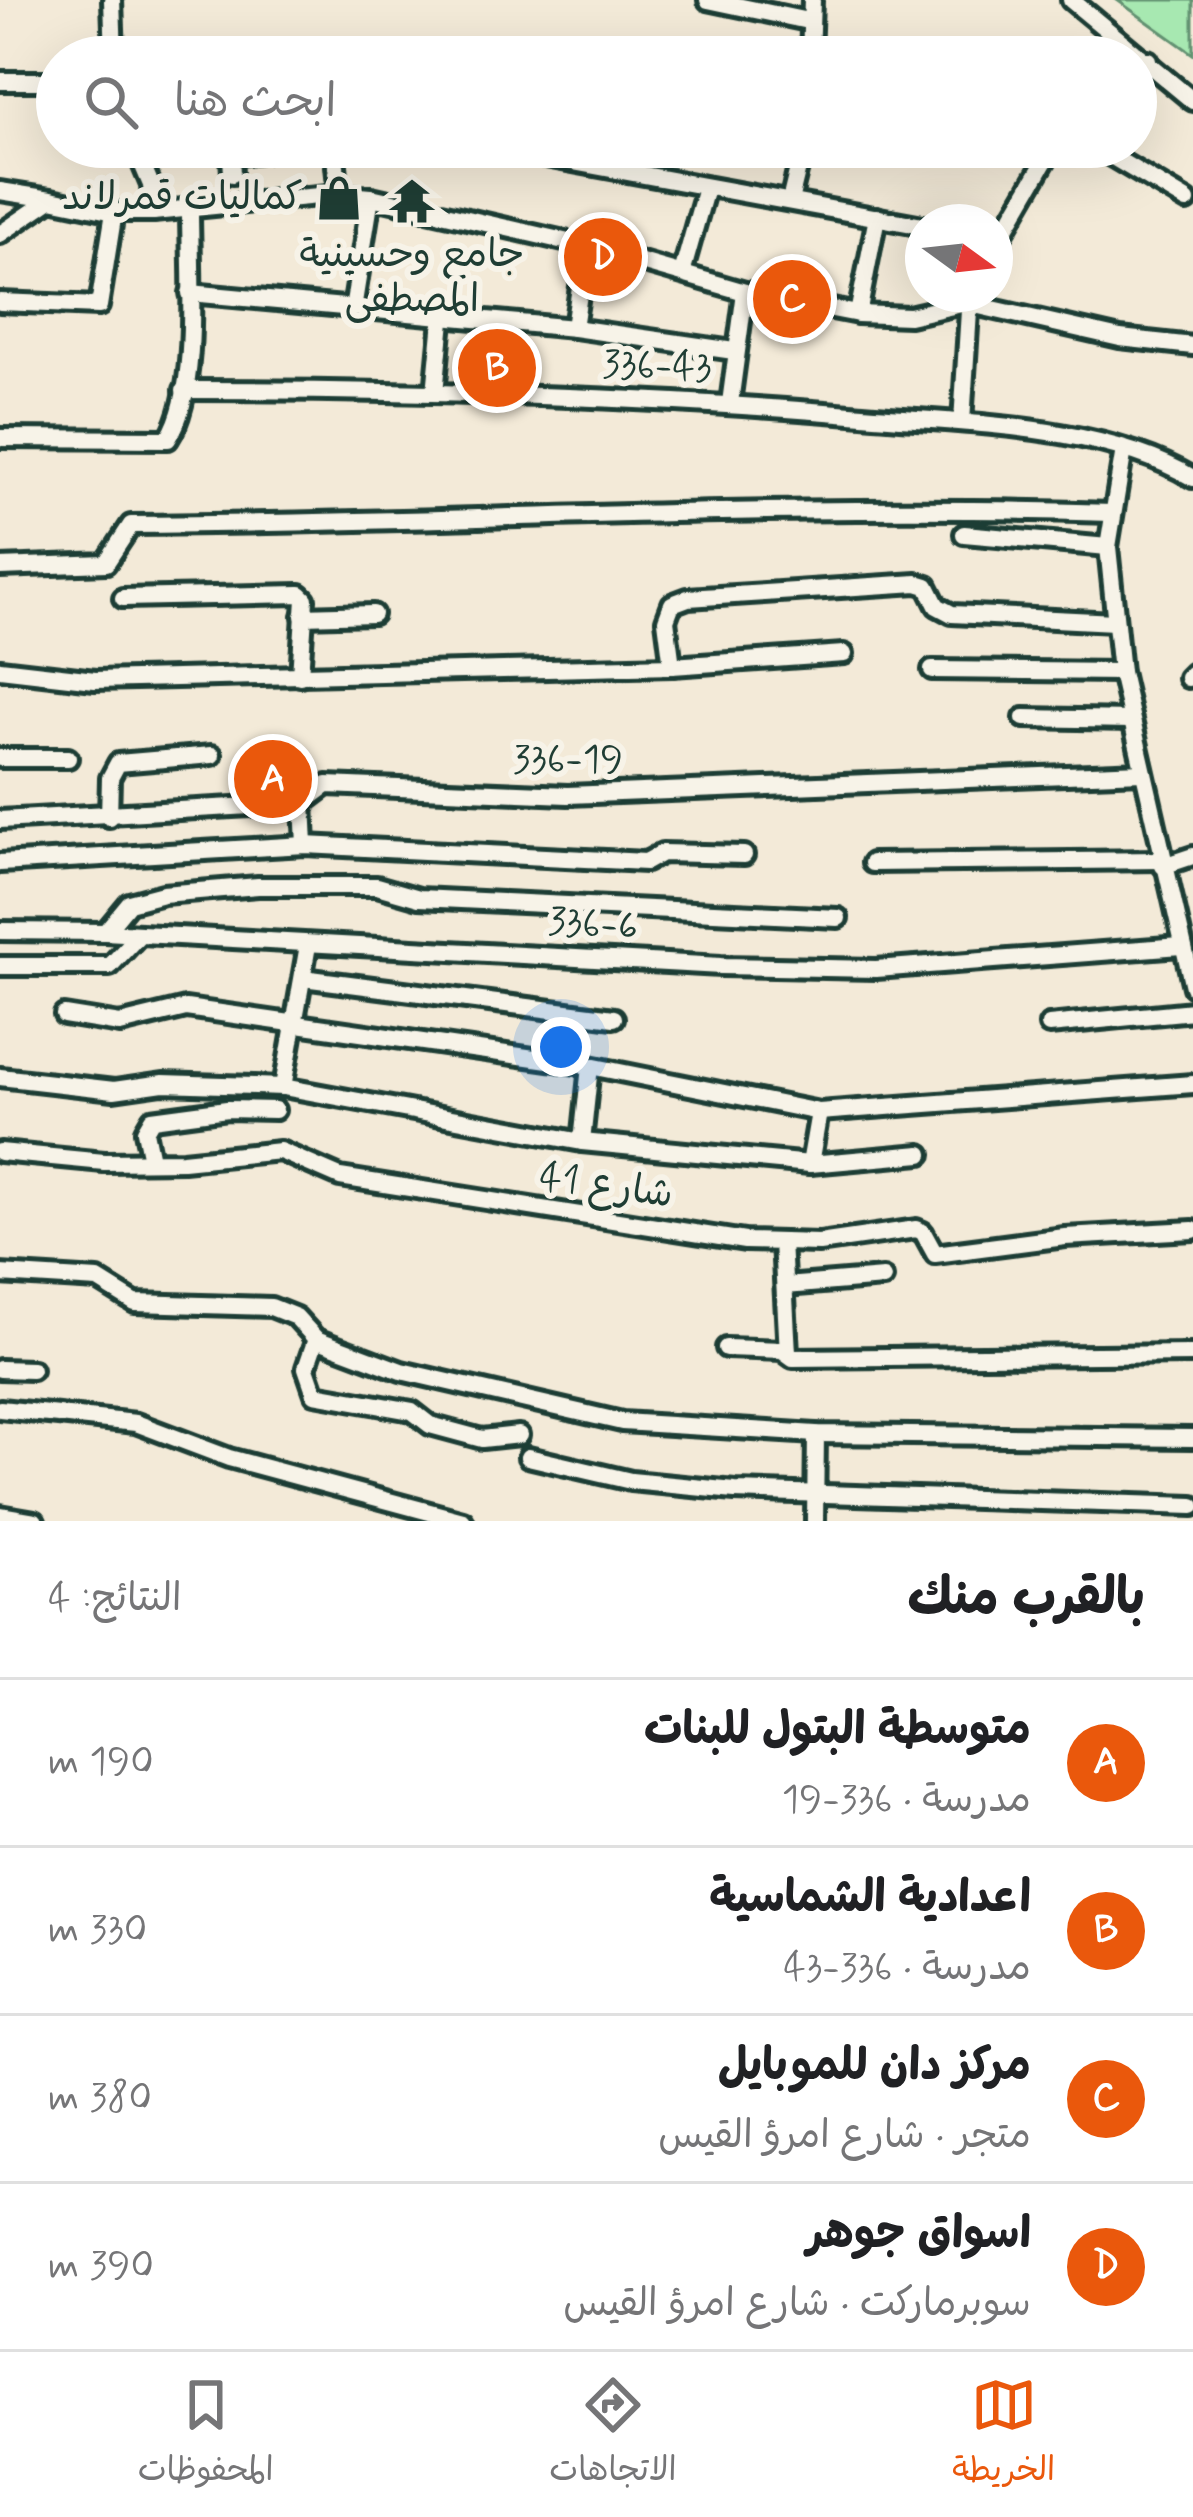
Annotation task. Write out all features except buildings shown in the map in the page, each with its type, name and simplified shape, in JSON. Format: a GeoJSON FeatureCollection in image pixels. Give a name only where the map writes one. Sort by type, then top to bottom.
{"type":"FeatureCollection","features":[{"type":"Feature","properties":{"kind":"street"},"geometry":{"type":"LineString","coordinates":[[112,0],[113,36]]}},
{"type":"Feature","properties":{"kind":"street"},"geometry":{"type":"LineString","coordinates":[[708,0],[808,21]]}},
{"type":"Feature","properties":{"kind":"street"},"geometry":{"type":"LineString","coordinates":[[809,36],[812,0]]}},
{"type":"Feature","properties":{"kind":"street"},"geometry":{"type":"LineString","coordinates":[[1071,0],[1117,36]]}},
{"type":"Feature","properties":{"kind":"street"},"geometry":{"type":"LineString","coordinates":[[1157,68],[1193,101]]}},
{"type":"Feature","properties":{"kind":"street"},"geometry":{"type":"LineString","coordinates":[[0,81],[36,81]]}},
{"type":"Feature","properties":{"kind":"street"},"geometry":{"type":"LineString","coordinates":[[144,168],[153,212]]}},
{"type":"Feature","properties":{"kind":"street"},"geometry":{"type":"LineString","coordinates":[[232,168],[232,174]]}},
{"type":"Feature","properties":{"kind":"street"},"geometry":{"type":"LineString","coordinates":[[336,168],[339,194]]}},
{"type":"Feature","properties":{"kind":"street"},"geometry":{"type":"LineString","coordinates":[[603,168],[905,223]]}},
{"type":"Feature","properties":{"kind":"street"},"geometry":{"type":"LineString","coordinates":[[790,201],[798,168]]}},
{"type":"Feature","properties":{"kind":"street"},"geometry":{"type":"LineString","coordinates":[[1013,214],[1040,168]]}},
{"type":"Feature","properties":{"kind":"street"},"geometry":{"type":"LineString","coordinates":[[1131,168],[1187,201]]}},
{"type":"Feature","properties":{"kind":"street"},"geometry":{"type":"LineString","coordinates":[[682,273],[706,188]]}},
{"type":"Feature","properties":{"kind":"street"},"geometry":{"type":"LineString","coordinates":[[0,191],[114,212],[190,212],[339,194],[371,197],[586,246],[745,292],[858,314],[923,312]]}},
{"type":"Feature","properties":{"kind":"street"},"geometry":{"type":"LineString","coordinates":[[353,309],[371,197]]}},
{"type":"Feature","properties":{"kind":"street"},"geometry":{"type":"LineString","coordinates":[[0,234],[52,199]]}},
{"type":"Feature","properties":{"kind":"street"},"geometry":{"type":"LineString","coordinates":[[0,302],[100,306],[114,212]]}},
{"type":"Feature","properties":{"kind":"street"},"geometry":{"type":"LineString","coordinates":[[0,438],[168,439],[178,424],[184,390],[190,212]]}},
{"type":"Feature","properties":{"kind":"street"},"geometry":{"type":"LineString","coordinates":[[858,314],[877,218]]}},
{"type":"Feature","properties":{"kind":"street"},"geometry":{"type":"LineString","coordinates":[[574,328],[586,246]]}},
{"type":"Feature","properties":{"kind":"street"},"geometry":{"type":"LineString","coordinates":[[730,403],[745,292]]}},
{"type":"Feature","properties":{"kind":"street"},"geometry":{"type":"LineString","coordinates":[[190,293],[442,320],[574,328],[734,351]]}},
{"type":"Feature","properties":{"kind":"street"},"geometry":{"type":"LineString","coordinates":[[1013,310],[1120,338],[1193,346]]}},
{"type":"Feature","properties":{"kind":"street"},"geometry":{"type":"LineString","coordinates":[[962,422],[968,312]]}},
{"type":"Feature","properties":{"kind":"street"},"geometry":{"type":"LineString","coordinates":[[435,393],[442,320]]}},
{"type":"Feature","properties":{"kind":"street","name":"336-43"},"geometry":{"type":"LineString","coordinates":[[184,390],[730,403],[962,422],[1162,458],[1193,478]]}},
{"type":"Feature","properties":{"kind":"street"},"geometry":{"type":"LineString","coordinates":[[1124,449],[1108,547],[1121,672],[1193,987]]}},
{"type":"Feature","properties":{"kind":"street"},"geometry":{"type":"LineString","coordinates":[[0,567],[106,563],[130,525],[397,523],[811,508],[1112,513]]}},
{"type":"Feature","properties":{"kind":"street"},"geometry":{"type":"LineString","coordinates":[[964,534],[1108,547]]}},
{"type":"Feature","properties":{"kind":"street"},"geometry":{"type":"LineString","coordinates":[[672,666],[666,620],[672,604],[688,598],[917,583],[927,586],[937,606],[952,614],[1115,622]]}},
{"type":"Feature","properties":{"kind":"street"},"geometry":{"type":"LineString","coordinates":[[123,598],[300,594],[300,676]]}},
{"type":"Feature","properties":{"kind":"street"},"geometry":{"type":"LineString","coordinates":[[303,616],[373,614]]}},
{"type":"Feature","properties":{"kind":"street"},"geometry":{"type":"LineString","coordinates":[[0,669],[95,680],[672,666],[844,654]]}},
{"type":"Feature","properties":{"kind":"street"},"geometry":{"type":"LineString","coordinates":[[932,670],[1121,672]]}},
{"type":"Feature","properties":{"kind":"street"},"geometry":{"type":"LineString","coordinates":[[1024,718],[1131,720]]}},
{"type":"Feature","properties":{"kind":"street"},"geometry":{"type":"LineString","coordinates":[[109,817],[110,778],[118,763],[212,755]]}},
{"type":"Feature","properties":{"kind":"street"},"geometry":{"type":"LineString","coordinates":[[0,758],[68,758]]}},
{"type":"Feature","properties":{"kind":"street","name":"336-19"},"geometry":{"type":"LineString","coordinates":[[0,820],[303,803],[327,785],[591,795],[1142,772]]}},
{"type":"Feature","properties":{"kind":"street"},"geometry":{"type":"LineString","coordinates":[[303,803],[305,845]]}},
{"type":"Feature","properties":{"kind":"street"},"geometry":{"type":"LineString","coordinates":[[0,863],[305,845],[646,862],[662,853],[744,855]]}},
{"type":"Feature","properties":{"kind":"street"},"geometry":{"type":"LineString","coordinates":[[872,863],[1162,863],[1193,856]]}},
{"type":"Feature","properties":{"kind":"street"},"geometry":{"type":"LineString","coordinates":[[105,932],[129,903],[164,894],[258,886],[377,886],[419,898],[466,902],[838,918]]}},
{"type":"Feature","properties":{"kind":"street","name":"336-6"},"geometry":{"type":"LineString","coordinates":[[0,931],[876,969],[1181,946]]}},
{"type":"Feature","properties":{"kind":"street"},"geometry":{"type":"LineString","coordinates":[[0,966],[110,966],[138,936]]}},
{"type":"Feature","properties":{"kind":"street"},"geometry":{"type":"LineString","coordinates":[[283,1087],[308,945]]}},
{"type":"Feature","properties":{"kind":"street"},"geometry":{"type":"LineString","coordinates":[[303,978],[614,1018]]}},
{"type":"Feature","properties":{"kind":"street"},"geometry":{"type":"LineString","coordinates":[[64,1015],[120,1024],[186,1007],[590,1066],[819,1112],[1193,1084]]}},
{"type":"Feature","properties":{"kind":"street"},"geometry":{"type":"LineString","coordinates":[[1049,1025],[1193,1011]]}},
{"type":"Feature","properties":{"kind":"street"},"geometry":{"type":"LineString","coordinates":[[582,1142],[590,1066]]}},
{"type":"Feature","properties":{"kind":"street"},"geometry":{"type":"LineString","coordinates":[[0,1077],[114,1090],[164,1083],[283,1087],[582,1142],[810,1165],[921,1154]]}},
{"type":"Feature","properties":{"kind":"street"},"geometry":{"type":"LineString","coordinates":[[151,1160],[146,1131],[152,1119],[227,1109],[275,1110]]}},
{"type":"Feature","properties":{"kind":"street"},"geometry":{"type":"LineString","coordinates":[[810,1165],[819,1112]]}},
{"type":"Feature","properties":{"kind":"street","name":"شارع 41"},"geometry":{"type":"LineString","coordinates":[[0,1152],[104,1162],[280,1150],[340,1177],[574,1216],[782,1242],[819,1243],[916,1229],[923,1232],[935,1254],[1065,1237],[1193,1230]]}},
{"type":"Feature","properties":{"kind":"street"},"geometry":{"type":"LineString","coordinates":[[782,1242],[788,1353]]}},
{"type":"Feature","properties":{"kind":"street"},"geometry":{"type":"LineString","coordinates":[[0,1274],[98,1280],[135,1303],[271,1307],[296,1317],[316,1340],[401,1371],[622,1422],[816,1434],[1193,1438]]}},
{"type":"Feature","properties":{"kind":"street"},"geometry":{"type":"LineString","coordinates":[[785,1286],[883,1278]]}},
{"type":"Feature","properties":{"kind":"street"},"geometry":{"type":"LineString","coordinates":[[316,1340],[306,1368],[314,1394],[412,1411],[430,1425],[482,1439],[519,1435]]}},
{"type":"Feature","properties":{"kind":"street"},"geometry":{"type":"LineString","coordinates":[[726,1348],[788,1353],[793,1358],[1193,1354]]}},
{"type":"Feature","properties":{"kind":"street"},"geometry":{"type":"LineString","coordinates":[[0,1369],[32,1370]]}},
{"type":"Feature","properties":{"kind":"street"},"geometry":{"type":"LineString","coordinates":[[0,1409],[136,1423],[230,1458],[463,1521]]}},
{"type":"Feature","properties":{"kind":"street"},"geometry":{"type":"LineString","coordinates":[[815,1521],[816,1434]]}},
{"type":"Feature","properties":{"kind":"street"},"geometry":{"type":"LineString","coordinates":[[528,1457],[631,1480],[815,1494],[1193,1506]]}},
{"type":"Feature","properties":{"kind":"street"},"geometry":{"type":"LineString","coordinates":[[0,1515],[25,1520]]}},
{"type":"Feature","properties":{"kind":"green space"},"geometry":{"type":"Polygon","coordinates":[[[1117,0],[1193,0],[1193,54],[1117,0]]]}},
{"type":"Feature","properties":{"kind":"place","name":"كماليات قمرلاند"},"geometry":{"type":"Point","coordinates":[339,198]}},
{"type":"Feature","properties":{"kind":"place","name":"جامع وحسينية المصطفى"},"geometry":{"type":"Point","coordinates":[412,201]}},
{"type":"Feature","properties":{"kind":"place","name":"اسواق جوهر"},"geometry":{"type":"Point","coordinates":[603,257]}},
{"type":"Feature","properties":{"kind":"place","name":"مركز دان للموبايل"},"geometry":{"type":"Point","coordinates":[792,299]}},
{"type":"Feature","properties":{"kind":"place","name":"اعدادية الشماسية"},"geometry":{"type":"Point","coordinates":[497,368]}},
{"type":"Feature","properties":{"kind":"place","name":"متوسطة البتول للبنات"},"geometry":{"type":"Point","coordinates":[273,779]}}]}
